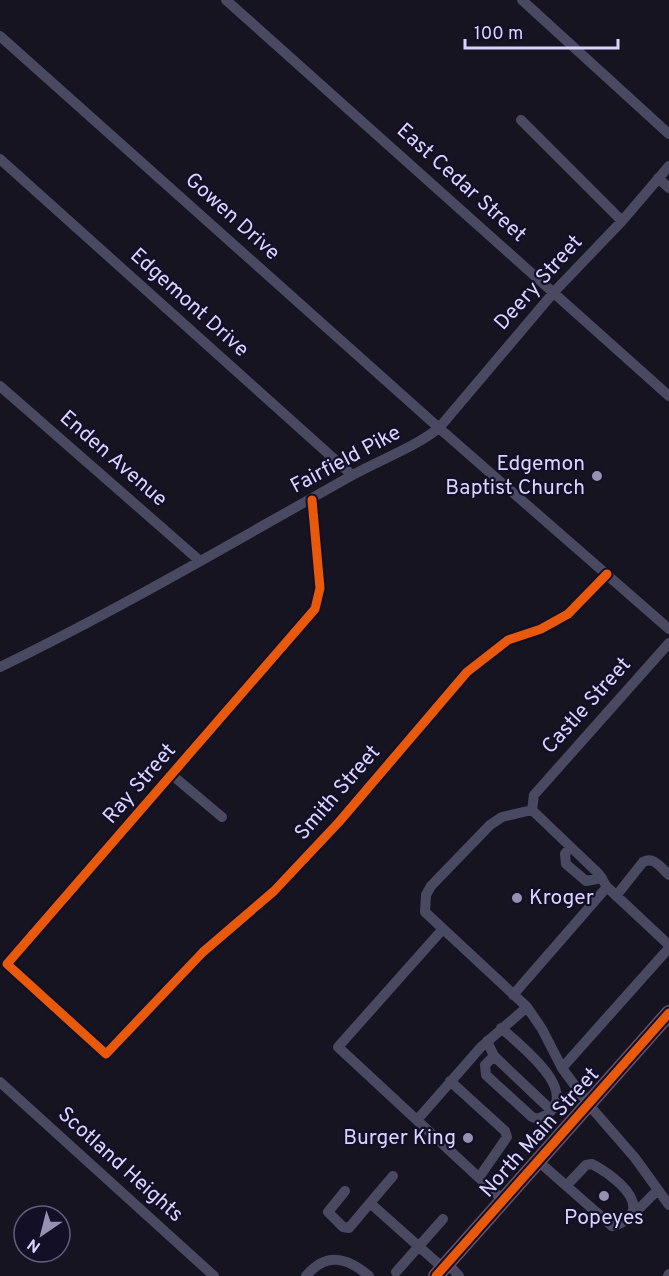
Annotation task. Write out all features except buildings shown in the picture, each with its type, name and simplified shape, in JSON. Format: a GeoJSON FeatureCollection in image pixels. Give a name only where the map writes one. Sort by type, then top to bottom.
{"type":"FeatureCollection","features":[{"type":"Feature","properties":{"kind":"highway","name":"North Main Street"},"geometry":{"type":"LineString","coordinates":[[442,1269],[669,1013]]}},
{"type":"Feature","properties":{"kind":"street","name":"East Cedar Street"},"geometry":{"type":"LineString","coordinates":[[226,0],[669,396]]}},
{"type":"Feature","properties":{"kind":"street"},"geometry":{"type":"LineString","coordinates":[[522,0],[669,134]]}},
{"type":"Feature","properties":{"kind":"street","name":"Gowen Drive"},"geometry":{"type":"LineString","coordinates":[[0,36],[439,428]]}},
{"type":"Feature","properties":{"kind":"street"},"geometry":{"type":"LineString","coordinates":[[521,120],[622,221]]}},
{"type":"Feature","properties":{"kind":"street","name":"Edgemont Drive"},"geometry":{"type":"LineString","coordinates":[[0,159],[352,475]]}},
{"type":"Feature","properties":{"kind":"street","name":"Deery Street"},"geometry":{"type":"LineString","coordinates":[[439,428],[554,292],[622,221],[669,166]]}},
{"type":"Feature","properties":{"kind":"street"},"geometry":{"type":"LineString","coordinates":[[658,178],[669,188]]}},
{"type":"Feature","properties":{"kind":"street","name":"Enden Avenue"},"geometry":{"type":"LineString","coordinates":[[0,387],[200,561]]}},
{"type":"Feature","properties":{"kind":"street"},"geometry":{"type":"LineString","coordinates":[[439,428],[669,629]]}},
{"type":"Feature","properties":{"kind":"street","name":"Fairfield Pike"},"geometry":{"type":"LineString","coordinates":[[0,667],[312,500],[352,475],[421,442],[439,428]]}},
{"type":"Feature","properties":{"kind":"street","name":"Ray Street"},"geometry":{"type":"LineString","coordinates":[[106,1054],[7,964],[315,609],[320,588],[312,500]]}},
{"type":"Feature","properties":{"kind":"street","name":"Smith Street"},"geometry":{"type":"LineString","coordinates":[[106,1054],[203,952],[274,891],[323,840],[467,672],[508,640],[541,629],[568,614],[607,574]]}},
{"type":"Feature","properties":{"kind":"street","name":"Castle Street"},"geometry":{"type":"LineString","coordinates":[[532,810],[534,795],[669,643]]}},
{"type":"Feature","properties":{"kind":"street","name":"Ray Street"},"geometry":{"type":"LineString","coordinates":[[172,775],[222,817]]}},
{"type":"Feature","properties":{"kind":"street"},"geometry":{"type":"LineString","coordinates":[[562,1068],[669,946],[616,896],[532,810],[502,816],[490,825],[431,886],[426,896],[425,912],[527,1007],[542,1029],[562,1068],[669,1206]]}},
{"type":"Feature","properties":{"kind":"street"},"geometry":{"type":"LineString","coordinates":[[616,896],[643,862],[648,859],[669,875]]}},
{"type":"Feature","properties":{"kind":"street"},"geometry":{"type":"LineString","coordinates":[[513,995],[604,882]]}},
{"type":"Feature","properties":{"kind":"street"},"geometry":{"type":"LineString","coordinates":[[442,930],[338,1047],[480,1176],[503,1200]]}},
{"type":"Feature","properties":{"kind":"street"},"geometry":{"type":"LineString","coordinates":[[417,1120],[487,1041],[527,1007]]}},
{"type":"Feature","properties":{"kind":"street"},"geometry":{"type":"LineString","coordinates":[[494,1056],[484,1069],[490,1080],[531,1117],[538,1119],[551,1110],[556,1090],[553,1080],[534,1058],[501,1028]]}},
{"type":"Feature","properties":{"kind":"street"},"geometry":{"type":"LineString","coordinates":[[487,1041],[494,1056],[551,1110]]}},
{"type":"Feature","properties":{"kind":"street"},"geometry":{"type":"LineString","coordinates":[[450,1081],[505,1131],[507,1137],[480,1176]]}},
{"type":"Feature","properties":{"kind":"street","name":"Scotland Heights"},"geometry":{"type":"LineString","coordinates":[[0,1082],[214,1276]]}},
{"type":"Feature","properties":{"kind":"street"},"geometry":{"type":"LineString","coordinates":[[538,1161],[612,1226],[618,1225],[658,1190]]}},
{"type":"Feature","properties":{"kind":"street"},"geometry":{"type":"LineString","coordinates":[[567,1185],[586,1165],[592,1164],[632,1198],[634,1208],[632,1214]]}},
{"type":"Feature","properties":{"kind":"street"},"geometry":{"type":"LineString","coordinates":[[345,1191],[328,1212],[343,1227],[349,1228],[393,1176]]}},
{"type":"Feature","properties":{"kind":"street"},"geometry":{"type":"LineString","coordinates":[[370,1203],[442,1269],[459,1276]]}},
{"type":"Feature","properties":{"kind":"street"},"geometry":{"type":"LineString","coordinates":[[396,1272],[443,1219]]}},
{"type":"Feature","properties":{"kind":"street"},"geometry":{"type":"LineString","coordinates":[[306,1276],[315,1265],[336,1259],[350,1262],[369,1276]]}},
{"type":"Feature","properties":{"kind":"cycle path"},"geometry":{"type":"LineString","coordinates":[[312,500],[320,588],[315,609],[7,964],[106,1054],[203,952],[274,891],[339,822],[467,672],[508,640],[541,629],[568,614],[607,574]]}},
{"type":"Feature","properties":{"kind":"cycle path"},"geometry":{"type":"LineString","coordinates":[[436,1276],[669,1013]]}},
{"type":"Feature","properties":{"kind":"place","name":"Edgemon Baptist Church"},"geometry":{"type":"Point","coordinates":[597,476]}},
{"type":"Feature","properties":{"kind":"place","name":"Kroger"},"geometry":{"type":"Point","coordinates":[517,898]}},
{"type":"Feature","properties":{"kind":"place","name":"Burger King"},"geometry":{"type":"Point","coordinates":[468,1138]}},
{"type":"Feature","properties":{"kind":"place","name":"Popeyes"},"geometry":{"type":"Point","coordinates":[604,1196]}}]}
